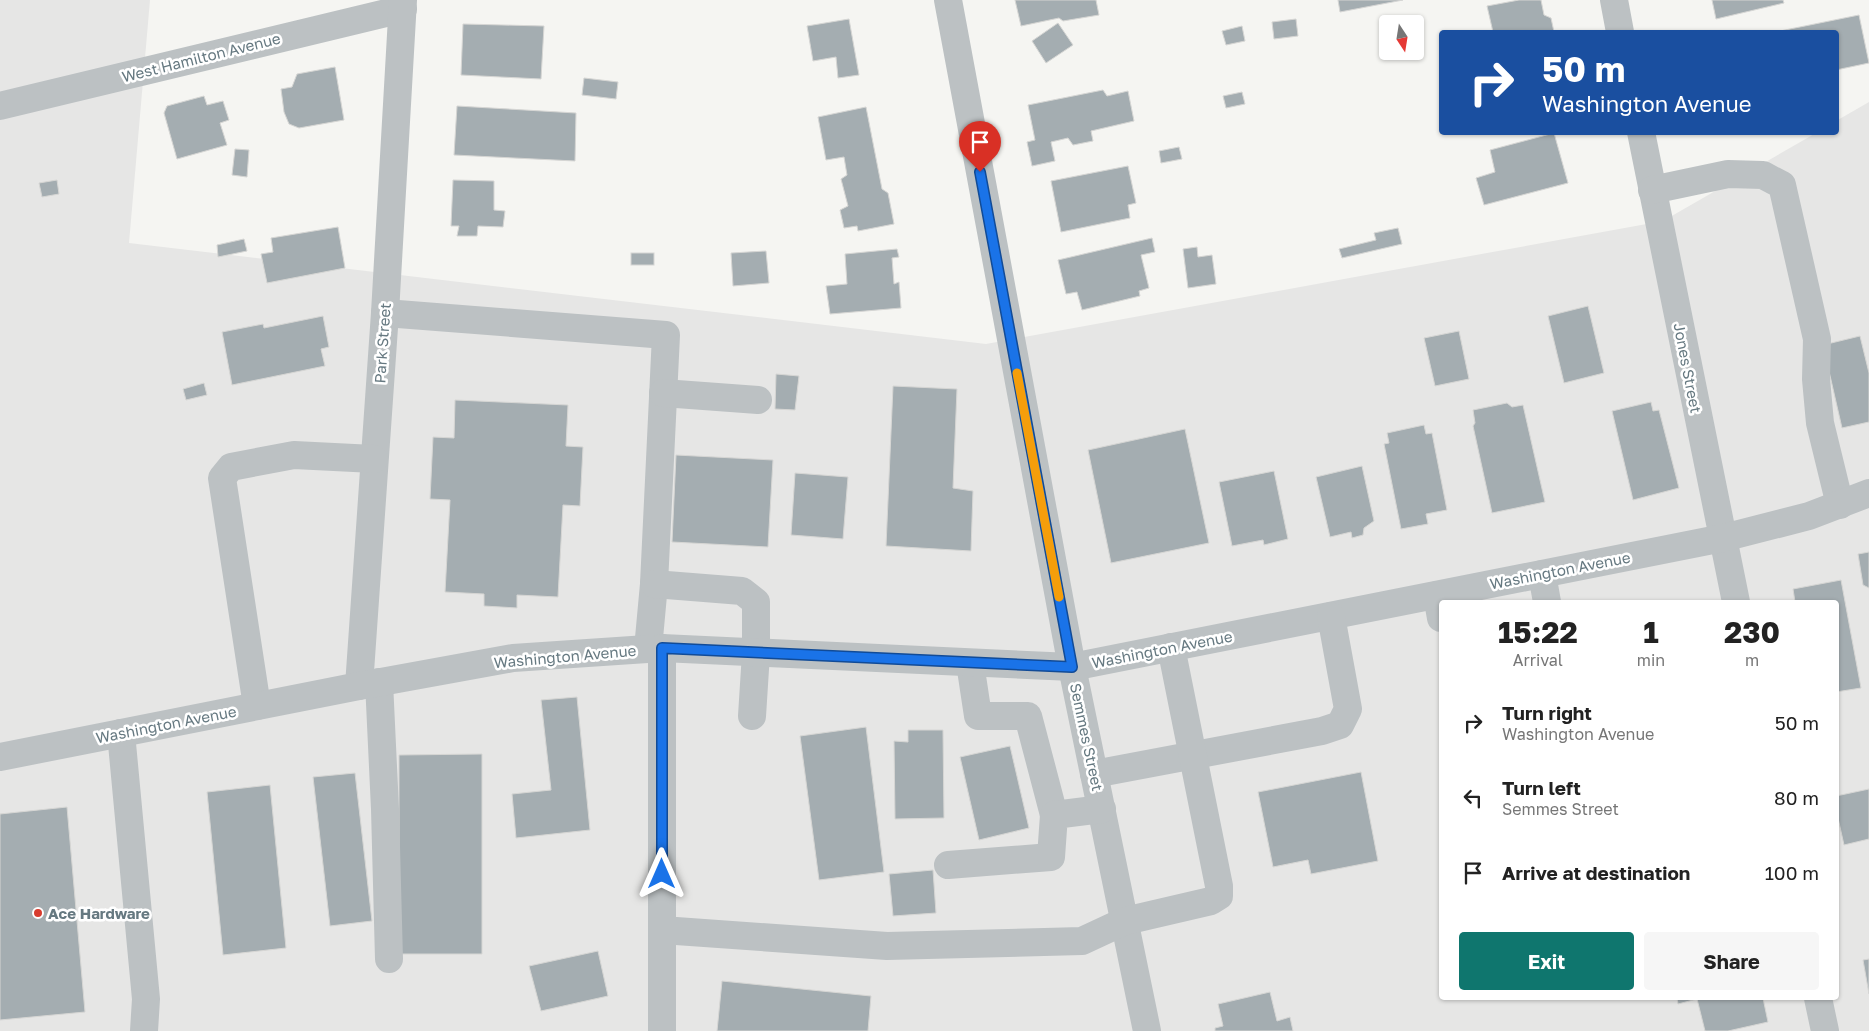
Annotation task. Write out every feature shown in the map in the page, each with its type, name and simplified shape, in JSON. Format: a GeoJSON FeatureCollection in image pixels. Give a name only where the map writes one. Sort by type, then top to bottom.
{"type":"FeatureCollection","features":[{"type":"Feature","properties":{"kind":"street","name":"Semmes Street"},"geometry":{"type":"LineString","coordinates":[[948,0],[1072,667],[1147,1031]]}},
{"type":"Feature","properties":{"kind":"street"},"geometry":{"type":"LineString","coordinates":[[1614,0],[1620,30]]}},
{"type":"Feature","properties":{"kind":"street","name":"West Hamilton Avenue"},"geometry":{"type":"LineString","coordinates":[[0,106],[403,4]]}},
{"type":"Feature","properties":{"kind":"street","name":"Park Street"},"geometry":{"type":"LineString","coordinates":[[389,959],[386,809],[369,684],[374,459],[385,313],[403,4]]}},
{"type":"Feature","properties":{"kind":"street","name":"Jones Street"},"geometry":{"type":"LineString","coordinates":[[1642,135],[1736,600]]}},
{"type":"Feature","properties":{"kind":"street"},"geometry":{"type":"LineString","coordinates":[[1652,190],[1728,174],[1763,175],[1782,185],[1816,338],[1816,379],[1820,423],[1840,505]]}},
{"type":"Feature","properties":{"kind":"street"},"geometry":{"type":"LineString","coordinates":[[385,313],[666,335],[654,584],[662,930],[662,1031]]}},
{"type":"Feature","properties":{"kind":"street"},"geometry":{"type":"LineString","coordinates":[[663,393],[758,400]]}},
{"type":"Feature","properties":{"kind":"street"},"geometry":{"type":"LineString","coordinates":[[257,706],[222,478],[231,467],[294,455],[374,459]]}},
{"type":"Feature","properties":{"kind":"street","name":"Washington Avenue"},"geometry":{"type":"LineString","coordinates":[[1458,600],[1542,574],[1723,538],[1809,516],[1869,494]]}},
{"type":"Feature","properties":{"kind":"street"},"geometry":{"type":"LineString","coordinates":[[1542,574],[1547,600]]}},
{"type":"Feature","properties":{"kind":"street"},"geometry":{"type":"LineString","coordinates":[[654,584],[742,591],[756,602],[756,652],[752,716]]}},
{"type":"Feature","properties":{"kind":"street","name":"Washington Avenue"},"geometry":{"type":"LineString","coordinates":[[0,757],[369,684],[513,658],[655,649],[1072,667],[1331,616],[1439,606]]}},
{"type":"Feature","properties":{"kind":"street"},"geometry":{"type":"LineString","coordinates":[[1094,774],[1322,731],[1340,724],[1348,709],[1331,616]]}},
{"type":"Feature","properties":{"kind":"street"},"geometry":{"type":"LineString","coordinates":[[662,930],[887,946],[1082,941],[1124,921],[1211,901],[1219,896],[1220,886],[1170,647]]}},
{"type":"Feature","properties":{"kind":"street"},"geometry":{"type":"LineString","coordinates":[[948,865],[1051,857],[1054,815],[1028,716],[978,716],[970,663]]}},
{"type":"Feature","properties":{"kind":"street"},"geometry":{"type":"LineString","coordinates":[[121,733],[146,999],[144,1031]]}},
{"type":"Feature","properties":{"kind":"street"},"geometry":{"type":"LineString","coordinates":[[1054,815],[1102,809]]}},
{"type":"Feature","properties":{"kind":"street"},"geometry":{"type":"LineString","coordinates":[[1818,1000],[1825,1031]]}},
{"type":"Feature","properties":{"kind":"shaded area"},"geometry":{"type":"Polygon","coordinates":[[[0,0],[150,0],[129,243],[986,344],[1663,221],[1813,135],[1839,135],[1839,119],[1869,102],[1869,1031],[0,1031],[0,0]]]}},
{"type":"Feature","properties":{"kind":"building"},"geometry":{"type":"Polygon","coordinates":[[[1015,0],[1096,0],[1099,15],[1063,21],[1059,18],[1021,26],[1015,0]]]}},
{"type":"Feature","properties":{"kind":"building"},"geometry":{"type":"Polygon","coordinates":[[[1338,0],[1403,0],[1340,12],[1338,0]]]}},
{"type":"Feature","properties":{"kind":"building"},"geometry":{"type":"Polygon","coordinates":[[[1519,0],[1541,0],[1544,15],[1551,18],[1554,30],[1493,30],[1487,6],[1519,0]]]}},
{"type":"Feature","properties":{"kind":"building"},"geometry":{"type":"Polygon","coordinates":[[[1712,0],[1783,0],[1784,3],[1716,19],[1712,0]]]}},
{"type":"Feature","properties":{"kind":"building"},"geometry":{"type":"Polygon","coordinates":[[[1859,15],[1869,63],[1839,69],[1839,30],[1785,30],[1859,15]]]}},
{"type":"Feature","properties":{"kind":"building"},"geometry":{"type":"Polygon","coordinates":[[[849,19],[859,75],[838,78],[836,57],[813,61],[807,26],[849,19]]]}},
{"type":"Feature","properties":{"kind":"building"},"geometry":{"type":"Polygon","coordinates":[[[1296,19],[1298,36],[1274,39],[1272,22],[1296,19]]]}},
{"type":"Feature","properties":{"kind":"building"},"geometry":{"type":"Polygon","coordinates":[[[1058,23],[1073,45],[1046,63],[1032,41],[1058,23]]]}},
{"type":"Feature","properties":{"kind":"building"},"geometry":{"type":"Polygon","coordinates":[[[463,24],[544,26],[541,79],[461,75],[463,24]]]}},
{"type":"Feature","properties":{"kind":"building"},"geometry":{"type":"Polygon","coordinates":[[[1242,26],[1245,41],[1226,45],[1222,31],[1242,26]]]}},
{"type":"Feature","properties":{"kind":"building"},"geometry":{"type":"Polygon","coordinates":[[[335,67],[344,120],[299,128],[289,124],[284,112],[281,89],[292,87],[297,74],[335,67]]]}},
{"type":"Feature","properties":{"kind":"building"},"geometry":{"type":"Polygon","coordinates":[[[584,78],[618,82],[616,99],[582,95],[584,78]]]}},
{"type":"Feature","properties":{"kind":"building"},"geometry":{"type":"Polygon","coordinates":[[[1103,90],[1107,96],[1128,91],[1134,121],[1091,131],[1093,141],[1073,145],[1068,138],[1051,142],[1055,161],[1032,166],[1027,142],[1035,140],[1028,105],[1103,90]]]}},
{"type":"Feature","properties":{"kind":"building"},"geometry":{"type":"Polygon","coordinates":[[[1242,92],[1245,104],[1226,108],[1223,96],[1242,92]]]}},
{"type":"Feature","properties":{"kind":"building"},"geometry":{"type":"Polygon","coordinates":[[[204,96],[207,105],[223,101],[229,120],[220,123],[227,145],[177,159],[164,113],[167,106],[204,96]]]}},
{"type":"Feature","properties":{"kind":"building"},"geometry":{"type":"Polygon","coordinates":[[[457,106],[576,113],[575,161],[454,155],[457,106]]]}},
{"type":"Feature","properties":{"kind":"building"},"geometry":{"type":"Polygon","coordinates":[[[866,107],[882,189],[888,193],[894,224],[858,231],[857,226],[844,228],[840,210],[848,206],[841,179],[847,175],[844,157],[826,160],[818,117],[866,107]]]}},
{"type":"Feature","properties":{"kind":"building"},"geometry":{"type":"Polygon","coordinates":[[[1546,135],[1555,135],[1568,183],[1484,205],[1476,178],[1495,172],[1490,150],[1546,135]]]}},
{"type":"Feature","properties":{"kind":"building"},"geometry":{"type":"Polygon","coordinates":[[[1179,147],[1182,159],[1161,163],[1159,151],[1179,147]]]}},
{"type":"Feature","properties":{"kind":"building"},"geometry":{"type":"Polygon","coordinates":[[[235,149],[249,150],[247,177],[232,175],[235,149]]]}},
{"type":"Feature","properties":{"kind":"building"},"geometry":{"type":"Polygon","coordinates":[[[1128,166],[1136,203],[1128,205],[1130,218],[1061,232],[1051,181],[1128,166]]]}},
{"type":"Feature","properties":{"kind":"building"},"geometry":{"type":"Polygon","coordinates":[[[57,180],[59,194],[42,197],[39,183],[57,180]]]}},
{"type":"Feature","properties":{"kind":"building"},"geometry":{"type":"Polygon","coordinates":[[[453,180],[494,181],[494,210],[505,211],[503,227],[478,226],[477,236],[457,236],[459,226],[451,226],[453,180]]]}},
{"type":"Feature","properties":{"kind":"building"},"geometry":{"type":"Polygon","coordinates":[[[338,227],[345,268],[267,283],[261,254],[273,252],[271,238],[338,227]]]}},
{"type":"Feature","properties":{"kind":"building"},"geometry":{"type":"Polygon","coordinates":[[[1398,228],[1402,244],[1342,258],[1339,249],[1376,240],[1374,233],[1398,228]]]}},
{"type":"Feature","properties":{"kind":"building"},"geometry":{"type":"Polygon","coordinates":[[[1152,238],[1155,252],[1141,255],[1149,288],[1139,291],[1140,296],[1082,310],[1077,292],[1066,294],[1058,260],[1152,238]]]}},
{"type":"Feature","properties":{"kind":"building"},"geometry":{"type":"Polygon","coordinates":[[[244,239],[247,251],[218,257],[217,245],[244,239]]]}},
{"type":"Feature","properties":{"kind":"building"},"geometry":{"type":"Polygon","coordinates":[[[1197,247],[1198,257],[1212,255],[1216,284],[1188,288],[1183,249],[1197,247]]]}},
{"type":"Feature","properties":{"kind":"building"},"geometry":{"type":"Polygon","coordinates":[[[897,249],[899,257],[892,258],[894,284],[899,282],[901,308],[830,314],[826,286],[847,284],[845,254],[897,249]]]}},
{"type":"Feature","properties":{"kind":"building"},"geometry":{"type":"Polygon","coordinates":[[[766,251],[769,283],[733,286],[731,253],[766,251]]]}},
{"type":"Feature","properties":{"kind":"building"},"geometry":{"type":"Polygon","coordinates":[[[631,253],[654,253],[654,265],[631,265],[631,253]]]}},
{"type":"Feature","properties":{"kind":"building"},"geometry":{"type":"Polygon","coordinates":[[[1588,306],[1604,373],[1564,383],[1548,316],[1588,306]]]}},
{"type":"Feature","properties":{"kind":"building"},"geometry":{"type":"Polygon","coordinates":[[[323,316],[329,347],[321,349],[325,366],[232,385],[222,332],[263,324],[264,328],[323,316]]]}},
{"type":"Feature","properties":{"kind":"building"},"geometry":{"type":"Polygon","coordinates":[[[1459,331],[1469,379],[1435,386],[1424,338],[1459,331]]]}},
{"type":"Feature","properties":{"kind":"building"},"geometry":{"type":"Polygon","coordinates":[[[1860,336],[1869,373],[1869,422],[1842,428],[1823,345],[1860,336]]]}},
{"type":"Feature","properties":{"kind":"building"},"geometry":{"type":"Polygon","coordinates":[[[776,374],[799,376],[795,410],[775,409],[776,374]]]}},
{"type":"Feature","properties":{"kind":"building"},"geometry":{"type":"Polygon","coordinates":[[[204,383],[207,395],[186,400],[183,389],[204,383]]]}},
{"type":"Feature","properties":{"kind":"building"},"geometry":{"type":"Polygon","coordinates":[[[893,386],[957,389],[953,488],[973,491],[971,551],[886,546],[893,386]]]}},
{"type":"Feature","properties":{"kind":"building"},"geometry":{"type":"Polygon","coordinates":[[[455,400],[568,405],[566,446],[583,447],[580,506],[563,505],[558,597],[517,595],[517,608],[484,606],[484,594],[445,592],[450,500],[430,499],[433,437],[454,438],[455,400]]]}},
{"type":"Feature","properties":{"kind":"building"},"geometry":{"type":"Polygon","coordinates":[[[1651,402],[1653,411],[1659,410],[1679,488],[1633,500],[1612,411],[1651,402]]]}},
{"type":"Feature","properties":{"kind":"building"},"geometry":{"type":"Polygon","coordinates":[[[1507,403],[1512,407],[1523,405],[1545,502],[1492,513],[1473,426],[1475,423],[1473,410],[1507,403]]]}},
{"type":"Feature","properties":{"kind":"building"},"geometry":{"type":"Polygon","coordinates":[[[1424,425],[1426,434],[1432,433],[1447,510],[1426,514],[1428,524],[1401,529],[1384,444],[1389,443],[1387,433],[1424,425]]]}},
{"type":"Feature","properties":{"kind":"building"},"geometry":{"type":"Polygon","coordinates":[[[1185,429],[1209,543],[1111,563],[1088,450],[1185,429]]]}},
{"type":"Feature","properties":{"kind":"building"},"geometry":{"type":"Polygon","coordinates":[[[676,455],[773,460],[768,547],[672,542],[676,455]]]}},
{"type":"Feature","properties":{"kind":"building"},"geometry":{"type":"Polygon","coordinates":[[[1362,466],[1374,521],[1364,528],[1363,535],[1352,538],[1351,532],[1330,537],[1316,477],[1362,466]]]}},
{"type":"Feature","properties":{"kind":"building"},"geometry":{"type":"Polygon","coordinates":[[[1274,471],[1288,539],[1264,545],[1263,540],[1232,546],[1219,482],[1274,471]]]}},
{"type":"Feature","properties":{"kind":"building"},"geometry":{"type":"Polygon","coordinates":[[[795,473],[848,477],[843,539],[791,535],[795,473]]]}},
{"type":"Feature","properties":{"kind":"building"},"geometry":{"type":"Polygon","coordinates":[[[1869,552],[1869,588],[1863,585],[1858,554],[1869,552]]]}},
{"type":"Feature","properties":{"kind":"building"},"geometry":{"type":"Polygon","coordinates":[[[1841,580],[1861,688],[1839,692],[1839,600],[1795,600],[1793,589],[1841,580]]]}},
{"type":"Feature","properties":{"kind":"building"},"geometry":{"type":"Polygon","coordinates":[[[577,697],[590,830],[516,838],[512,794],[551,790],[541,700],[577,697]]]}},
{"type":"Feature","properties":{"kind":"building"},"geometry":{"type":"Polygon","coordinates":[[[866,727],[884,872],[819,880],[800,736],[866,727]]]}},
{"type":"Feature","properties":{"kind":"building"},"geometry":{"type":"Polygon","coordinates":[[[908,730],[943,730],[944,818],[895,819],[894,741],[908,742],[908,730]]]}},
{"type":"Feature","properties":{"kind":"building"},"geometry":{"type":"Polygon","coordinates":[[[1010,746],[1029,828],[979,840],[960,757],[1010,746]]]}},
{"type":"Feature","properties":{"kind":"building"},"geometry":{"type":"Polygon","coordinates":[[[482,754],[482,954],[399,954],[399,755],[482,754]]]}},
{"type":"Feature","properties":{"kind":"building"},"geometry":{"type":"Polygon","coordinates":[[[1361,772],[1378,861],[1311,874],[1308,860],[1273,867],[1258,792],[1361,772]]]}},
{"type":"Feature","properties":{"kind":"building"},"geometry":{"type":"Polygon","coordinates":[[[355,773],[372,921],[330,926],[313,777],[355,773]]]}},
{"type":"Feature","properties":{"kind":"building"},"geometry":{"type":"Polygon","coordinates":[[[270,785],[286,948],[223,955],[207,792],[270,785]]]}},
{"type":"Feature","properties":{"kind":"building"},"geometry":{"type":"Polygon","coordinates":[[[1869,789],[1869,839],[1844,845],[1839,822],[1839,795],[1869,789]]]}},
{"type":"Feature","properties":{"kind":"building","name":"Ace Hardware"},"geometry":{"type":"Polygon","coordinates":[[[67,807],[85,1012],[0,1020],[0,814],[67,807]]]}},
{"type":"Feature","properties":{"kind":"building"},"geometry":{"type":"Polygon","coordinates":[[[933,870],[936,913],[893,916],[889,874],[933,870]]]}},
{"type":"Feature","properties":{"kind":"building"},"geometry":{"type":"Polygon","coordinates":[[[598,951],[608,996],[541,1011],[529,966],[598,951]]]}},
{"type":"Feature","properties":{"kind":"building"},"geometry":{"type":"Polygon","coordinates":[[[1869,959],[1869,994],[1863,960],[1869,959]]]}},
{"type":"Feature","properties":{"kind":"building"},"geometry":{"type":"Polygon","coordinates":[[[722,981],[871,996],[868,1031],[717,1031],[722,981]]]}},
{"type":"Feature","properties":{"kind":"building"},"geometry":{"type":"Polygon","coordinates":[[[1270,992],[1277,1021],[1290,1017],[1293,1031],[1215,1031],[1215,1028],[1223,1026],[1218,1004],[1270,992]]]}},
{"type":"Feature","properties":{"kind":"building"},"geometry":{"type":"Polygon","coordinates":[[[1677,1000],[1693,1000],[1678,1004],[1677,1000]]]}},
{"type":"Feature","properties":{"kind":"building"},"geometry":{"type":"Polygon","coordinates":[[[1697,1000],[1763,1000],[1768,1022],[1728,1031],[1705,1031],[1697,1000]]]}},
{"type":"Feature","properties":{"kind":"slow traffic"},"geometry":{"type":"LineString","coordinates":[[1017,373],[1059,597]]}},
{"type":"Feature","properties":{"kind":"place","name":"Ace Hardware"},"geometry":{"type":"Point","coordinates":[38,913]}},
{"type":"Feature","properties":{"kind":"route"},"geometry":{"type":"LineString","coordinates":[[662,874],[662,648],[1072,667],[980,172]]}}]}
